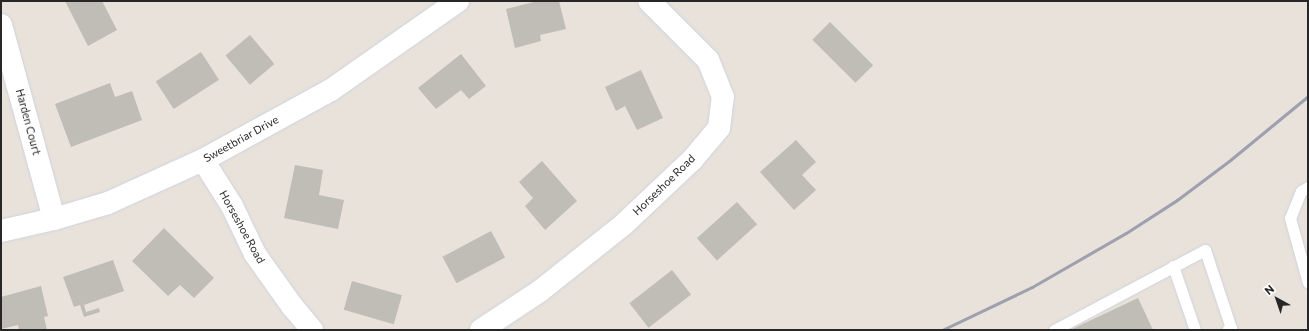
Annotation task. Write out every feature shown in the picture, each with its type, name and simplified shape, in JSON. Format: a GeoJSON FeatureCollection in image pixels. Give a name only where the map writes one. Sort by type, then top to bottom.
{"type":"FeatureCollection","features":[{"type":"Feature","properties":{"kind":"street","name":"Sweetbriar Drive"},"geometry":{"type":"LineString","coordinates":[[1,231],[54,219],[108,203],[203,160],[331,90],[458,1]]}},
{"type":"Feature","properties":{"kind":"street","name":"Horseshoe Road"},"geometry":{"type":"LineString","coordinates":[[480,330],[540,291],[623,225],[692,160],[719,128],[723,97],[708,60],[649,1]]}},
{"type":"Feature","properties":{"kind":"street","name":"Harden Court"},"geometry":{"type":"LineString","coordinates":[[1,25],[54,219]]}},
{"type":"Feature","properties":{"kind":"street","name":"Horseshoe Road"},"geometry":{"type":"LineString","coordinates":[[203,160],[232,206],[254,254],[292,306],[312,330]]}},
{"type":"Feature","properties":{"kind":"lane"},"geometry":{"type":"LineString","coordinates":[[1308,187],[1301,191],[1290,218],[1308,283]]}},
{"type":"Feature","properties":{"kind":"lane"},"geometry":{"type":"LineString","coordinates":[[1054,330],[1205,250],[1231,328],[1227,330]]}},
{"type":"Feature","properties":{"kind":"lane"},"geometry":{"type":"LineString","coordinates":[[1173,266],[1195,330]]}},
{"type":"Feature","properties":{"kind":"building"},"geometry":{"type":"Polygon","coordinates":[[[65,1],[102,1],[117,30],[88,46],[65,1]]]}},
{"type":"Feature","properties":{"kind":"building"},"geometry":{"type":"Polygon","coordinates":[[[538,1],[559,1],[566,29],[540,35],[541,41],[515,48],[506,9],[538,1]]]}},
{"type":"Feature","properties":{"kind":"building"},"geometry":{"type":"Polygon","coordinates":[[[830,22],[873,65],[855,83],[812,40],[830,22]]]}},
{"type":"Feature","properties":{"kind":"building"},"geometry":{"type":"Polygon","coordinates":[[[250,35],[274,64],[250,85],[225,56],[250,35]]]}},
{"type":"Feature","properties":{"kind":"building"},"geometry":{"type":"Polygon","coordinates":[[[201,52],[219,80],[174,109],[156,81],[201,52]]]}},
{"type":"Feature","properties":{"kind":"building"},"geometry":{"type":"Polygon","coordinates":[[[461,54],[486,86],[469,99],[461,90],[436,109],[418,88],[461,54]]]}},
{"type":"Feature","properties":{"kind":"building"},"geometry":{"type":"Polygon","coordinates":[[[641,70],[663,118],[637,130],[625,106],[616,111],[605,87],[641,70]]]}},
{"type":"Feature","properties":{"kind":"building"},"geometry":{"type":"Polygon","coordinates":[[[110,83],[115,97],[132,91],[142,120],[71,147],[55,104],[110,83]]]}},
{"type":"Feature","properties":{"kind":"building"},"geometry":{"type":"Polygon","coordinates":[[[796,140],[816,162],[802,175],[816,190],[794,210],[760,172],[796,140]]]}},
{"type":"Feature","properties":{"kind":"building"},"geometry":{"type":"Polygon","coordinates":[[[542,161],[577,201],[545,230],[525,206],[533,198],[519,182],[542,161]]]}},
{"type":"Feature","properties":{"kind":"building"},"geometry":{"type":"Polygon","coordinates":[[[295,165],[323,170],[319,195],[344,200],[338,229],[284,218],[295,165]]]}},
{"type":"Feature","properties":{"kind":"building"},"geometry":{"type":"Polygon","coordinates":[[[737,202],[757,224],[717,260],[697,238],[737,202]]]}},
{"type":"Feature","properties":{"kind":"building"},"geometry":{"type":"Polygon","coordinates":[[[164,228],[214,278],[194,298],[180,285],[168,296],[132,261],[164,228]]]}},
{"type":"Feature","properties":{"kind":"building"},"geometry":{"type":"Polygon","coordinates":[[[491,231],[505,257],[457,283],[442,257],[491,231]]]}},
{"type":"Feature","properties":{"kind":"building"},"geometry":{"type":"Polygon","coordinates":[[[113,260],[124,291],[84,305],[86,312],[99,308],[100,312],[84,317],[80,305],[74,307],[63,277],[113,260]]]}},
{"type":"Feature","properties":{"kind":"building"},"geometry":{"type":"Polygon","coordinates":[[[672,270],[691,294],[649,328],[629,303],[672,270]]]}},
{"type":"Feature","properties":{"kind":"building"},"geometry":{"type":"Polygon","coordinates":[[[352,281],[402,295],[394,324],[344,310],[352,281]]]}},
{"type":"Feature","properties":{"kind":"building"},"geometry":{"type":"Polygon","coordinates":[[[41,286],[48,316],[44,317],[47,330],[19,330],[18,325],[1,329],[1,297],[41,286]]]}},
{"type":"Feature","properties":{"kind":"building"},"geometry":{"type":"Polygon","coordinates":[[[1138,298],[1153,330],[1070,330],[1138,298]]]}},
{"type":"Feature","properties":{"kind":"railway"},"geometry":{"type":"LineString","coordinates":[[942,330],[1032,287],[1126,233],[1177,200],[1229,161],[1308,96]]}}]}
